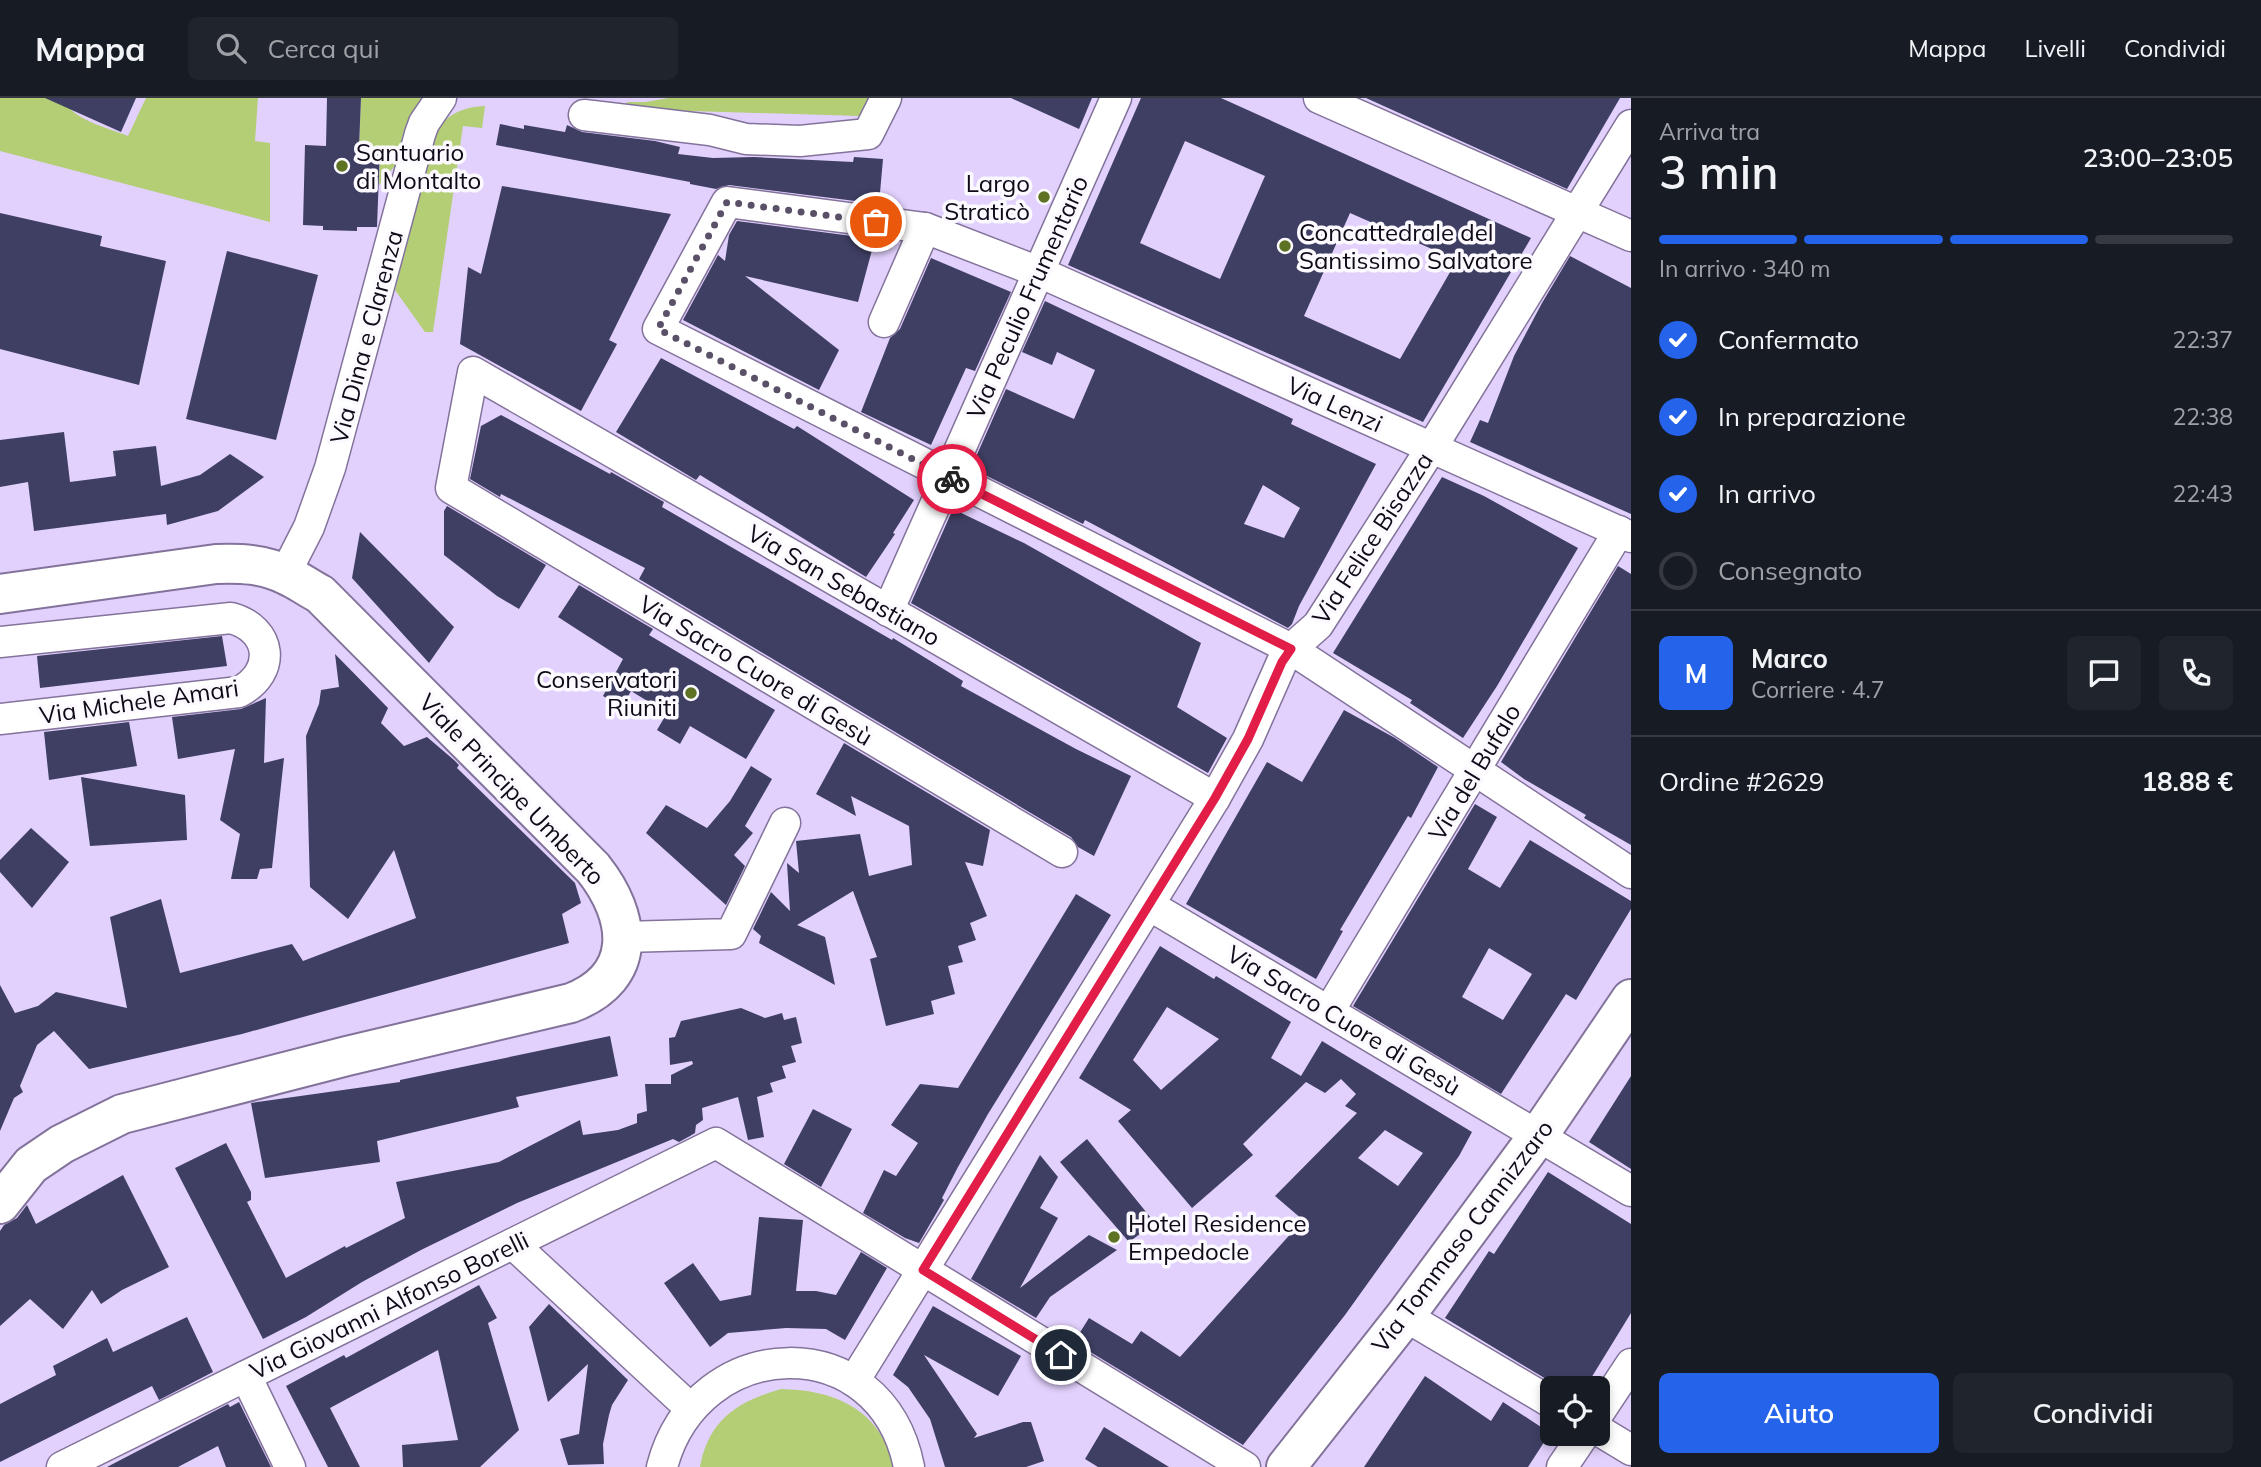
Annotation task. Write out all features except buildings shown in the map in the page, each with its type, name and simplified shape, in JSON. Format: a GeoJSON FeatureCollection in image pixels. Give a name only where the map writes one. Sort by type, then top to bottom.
{"type":"FeatureCollection","features":[{"type":"Feature","properties":{"kind":"main road","name":"Viale Principe Umberto"},"geometry":{"type":"LineString","coordinates":[[0,594],[216,564],[258,565],[285,574],[320,594],[593,869],[608,888],[617,906],[624,937]]}},
{"type":"Feature","properties":{"kind":"main road"},"geometry":{"type":"LineString","coordinates":[[0,1204],[31,1165],[62,1144],[122,1114],[585,998],[612,973],[624,937]]}},
{"type":"Feature","properties":{"kind":"main road","name":"Via Tommaso Cannizzaro"},"geometry":{"type":"LineString","coordinates":[[1286,1467],[1405,1316],[1538,1136],[1631,999]]}},
{"type":"Feature","properties":{"kind":"street","name":"Via Dina e Clarenza"},"geometry":{"type":"LineString","coordinates":[[285,574],[322,496],[424,122],[441,98]]}},
{"type":"Feature","properties":{"kind":"street"},"geometry":{"type":"LineString","coordinates":[[584,115],[710,130],[746,139],[800,141],[868,134],[886,98]]}},
{"type":"Feature","properties":{"kind":"street","name":"Via Peculio Frumentario"},"geometry":{"type":"LineString","coordinates":[[888,611],[1115,98]]}},
{"type":"Feature","properties":{"kind":"street"},"geometry":{"type":"LineString","coordinates":[[1319,98],[1355,105],[1631,236]]}},
{"type":"Feature","properties":{"kind":"street","name":"Via Felice Bisazza"},"geometry":{"type":"LineString","coordinates":[[855,1381],[1215,798],[1248,739],[1282,662],[1291,649],[1318,625],[1432,447],[1631,125]]}},
{"type":"Feature","properties":{"kind":"street","name":"Via Lenzi"},"geometry":{"type":"LineString","coordinates":[[948,477],[658,329],[727,202],[925,228],[1038,272],[1625,534]]}},
{"type":"Feature","properties":{"kind":"street"},"geometry":{"type":"LineString","coordinates":[[884,322],[925,228]]}},
{"type":"Feature","properties":{"kind":"street","name":"Via Sacro Cuore di Gesù"},"geometry":{"type":"LineString","coordinates":[[473,372],[451,488],[1062,852]]}},
{"type":"Feature","properties":{"kind":"street","name":"Via San Sebastiano"},"geometry":{"type":"LineString","coordinates":[[473,372],[1215,798]]}},
{"type":"Feature","properties":{"kind":"street"},"geometry":{"type":"LineString","coordinates":[[948,477],[1291,649],[1631,873]]}},
{"type":"Feature","properties":{"kind":"street","name":"Via del Bufalo"},"geometry":{"type":"LineString","coordinates":[[1329,1012],[1475,771],[1625,534]]}},
{"type":"Feature","properties":{"kind":"street","name":"Via Michele Amari"},"geometry":{"type":"LineString","coordinates":[[0,642],[231,618],[244,621],[253,627],[265,649],[264,665],[259,677],[239,692],[0,719]]}},
{"type":"Feature","properties":{"kind":"street"},"geometry":{"type":"LineString","coordinates":[[624,937],[731,934],[785,823]]}},
{"type":"Feature","properties":{"kind":"street","name":"Via Sacro Cuore di Gesù"},"geometry":{"type":"LineString","coordinates":[[1149,905],[1631,1191]]}},
{"type":"Feature","properties":{"kind":"street","name":"Via Giovanni Alfonso Borelli"},"geometry":{"type":"LineString","coordinates":[[62,1467],[716,1143],[923,1270]]}},
{"type":"Feature","properties":{"kind":"street"},"geometry":{"type":"LineString","coordinates":[[513,1244],[690,1408]]}},
{"type":"Feature","properties":{"kind":"street"},"geometry":{"type":"LineString","coordinates":[[923,1270],[1245,1467]]}},
{"type":"Feature","properties":{"kind":"street"},"geometry":{"type":"LineString","coordinates":[[1405,1316],[1540,1396]]}},
{"type":"Feature","properties":{"kind":"street"},"geometry":{"type":"LineString","coordinates":[[662,1467],[678,1425],[690,1408],[713,1388],[741,1372],[767,1364],[806,1364],[830,1370],[855,1381],[876,1398],[895,1424],[905,1447],[909,1467]]}},
{"type":"Feature","properties":{"kind":"street"},"geometry":{"type":"LineString","coordinates":[[1610,1396],[1631,1364]]}},
{"type":"Feature","properties":{"kind":"street"},"geometry":{"type":"LineString","coordinates":[[246,1376],[290,1467]]}},
{"type":"Feature","properties":{"kind":"street"},"geometry":{"type":"LineString","coordinates":[[1610,1437],[1631,1450]]}},
{"type":"Feature","properties":{"kind":"street"},"geometry":{"type":"LineString","coordinates":[[1562,1467],[1576,1446]]}},
{"type":"Feature","properties":{"kind":"green space"},"geometry":{"type":"Polygon","coordinates":[[[0,98],[62,98],[67,106],[82,118],[128,136],[146,98],[258,98],[255,141],[270,143],[270,222],[0,151],[0,98]]]}},
{"type":"Feature","properties":{"kind":"green space"},"geometry":{"type":"Polygon","coordinates":[[[361,98],[421,98],[403,156],[379,185],[380,148],[359,147],[361,98]]]}},
{"type":"Feature","properties":{"kind":"green space"},"geometry":{"type":"Polygon","coordinates":[[[669,98],[868,98],[859,116],[625,109],[627,102],[669,98]]]}},
{"type":"Feature","properties":{"kind":"green space"},"geometry":{"type":"Polygon","coordinates":[[[485,106],[482,128],[463,126],[433,332],[425,332],[395,290],[434,138],[443,123],[454,114],[461,110],[485,106]]]}},
{"type":"Feature","properties":{"kind":"green space"},"geometry":{"type":"Polygon","coordinates":[[[781,1389],[819,1393],[852,1407],[878,1430],[893,1467],[700,1467],[710,1437],[727,1415],[751,1400],[781,1389]]]}},
{"type":"Feature","properties":{"kind":"way so far"},"geometry":{"type":"LineString","coordinates":[[876,222],[727,202],[658,329],[952,479]]}},
{"type":"Feature","properties":{"kind":"place","name":"Santuario di Montalto"},"geometry":{"type":"Point","coordinates":[342,166]}},
{"type":"Feature","properties":{"kind":"place","name":"Largo Straticò"},"geometry":{"type":"Point","coordinates":[1044,197]}},
{"type":"Feature","properties":{"kind":"place","name":"Concattedrale del Santissimo Salvatore"},"geometry":{"type":"Point","coordinates":[1285,246]}},
{"type":"Feature","properties":{"kind":"place","name":"Conservatori Riuniti"},"geometry":{"type":"Point","coordinates":[691,693]}},
{"type":"Feature","properties":{"kind":"place","name":"Hotel Residence Empedocle"},"geometry":{"type":"Point","coordinates":[1114,1237]}},
{"type":"Feature","properties":{"kind":"route"},"geometry":{"type":"LineString","coordinates":[[952,479],[1291,649],[1282,662],[1248,739],[1215,798],[923,1270],[1061,1355]]}}]}
